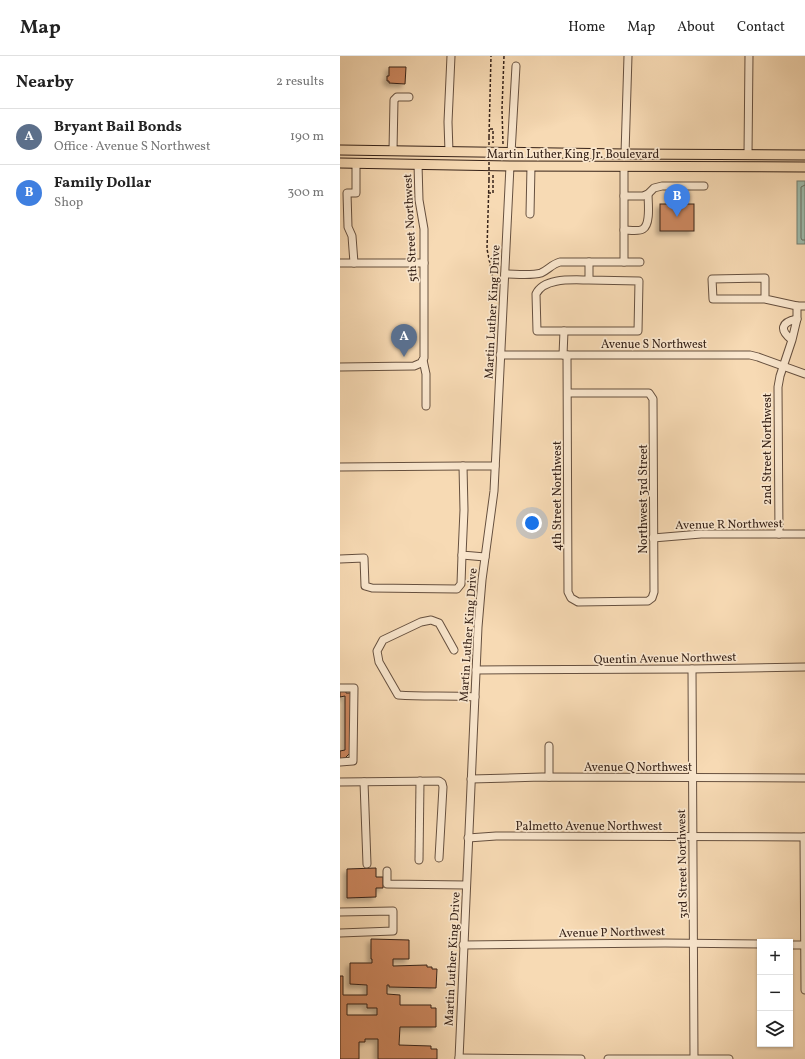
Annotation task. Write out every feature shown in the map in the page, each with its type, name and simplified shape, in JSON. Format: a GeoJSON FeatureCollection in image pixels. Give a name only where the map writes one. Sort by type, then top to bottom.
{"type":"FeatureCollection","features":[{"type":"Feature","properties":{"kind":"main road","name":"Martin Luther King Jr. Boulevard"},"geometry":{"type":"LineString","coordinates":[[340,150],[449,152],[507,150],[625,154],[805,155]]}},
{"type":"Feature","properties":{"kind":"main road"},"geometry":{"type":"LineString","coordinates":[[591,166],[603,161],[618,161],[625,154]]}},
{"type":"Feature","properties":{"kind":"main road","name":"Martin Luther King Jr. Boulevard"},"geometry":{"type":"LineString","coordinates":[[340,163],[624,167],[805,167]]}},
{"type":"Feature","properties":{"kind":"street"},"geometry":{"type":"LineString","coordinates":[[449,152],[448,122],[451,56]]}},
{"type":"Feature","properties":{"kind":"street"},"geometry":{"type":"LineString","coordinates":[[625,154],[628,56]]}},
{"type":"Feature","properties":{"kind":"street"},"geometry":{"type":"LineString","coordinates":[[748,154],[749,56]]}},
{"type":"Feature","properties":{"kind":"street"},"geometry":{"type":"LineString","coordinates":[[507,150],[516,66]]}},
{"type":"Feature","properties":{"kind":"street"},"geometry":{"type":"LineString","coordinates":[[393,150],[394,100],[397,97],[409,97]]}},
{"type":"Feature","properties":{"kind":"street"},"geometry":{"type":"LineString","coordinates":[[354,263],[352,236],[348,227],[347,194],[356,193],[356,163]]}},
{"type":"Feature","properties":{"kind":"street","name":"5th Street Northwest"},"geometry":{"type":"LineString","coordinates":[[418,164],[419,200],[424,223],[424,358],[422,361],[426,374],[426,406]]}},
{"type":"Feature","properties":{"kind":"street","name":"Martin Luther King Drive"},"geometry":{"type":"LineString","coordinates":[[459,1058],[480,597],[492,514],[496,466],[510,166]]}},
{"type":"Feature","properties":{"kind":"street"},"geometry":{"type":"LineString","coordinates":[[530,214],[531,166]]}},
{"type":"Feature","properties":{"kind":"street"},"geometry":{"type":"LineString","coordinates":[[624,167],[624,262]]}},
{"type":"Feature","properties":{"kind":"street"},"geometry":{"type":"LineString","coordinates":[[624,196],[643,196],[648,194],[654,188],[662,186],[704,186]]}},
{"type":"Feature","properties":{"kind":"street"},"geometry":{"type":"LineString","coordinates":[[624,230],[640,230],[647,225],[648,194]]}},
{"type":"Feature","properties":{"kind":"street"},"geometry":{"type":"LineString","coordinates":[[505,274],[538,274],[560,262],[640,262]]}},
{"type":"Feature","properties":{"kind":"street"},"geometry":{"type":"LineString","coordinates":[[589,262],[589,280]]}},
{"type":"Feature","properties":{"kind":"street"},"geometry":{"type":"LineString","coordinates":[[340,263],[424,263]]}},
{"type":"Feature","properties":{"kind":"street"},"geometry":{"type":"LineString","coordinates":[[765,299],[765,278],[712,279],[713,299],[765,299],[797,306],[805,306]]}},
{"type":"Feature","properties":{"kind":"street"},"geometry":{"type":"LineString","coordinates":[[589,280],[638,281],[638,331],[537,331],[536,294],[538,291],[550,283],[559,281],[589,280]]}},
{"type":"Feature","properties":{"kind":"street","name":"2nd Street Northwest"},"geometry":{"type":"LineString","coordinates":[[778,534],[778,387],[797,319],[797,306]]}},
{"type":"Feature","properties":{"kind":"street"},"geometry":{"type":"LineString","coordinates":[[792,340],[786,335],[783,329],[784,324],[788,320],[797,319]]}},
{"type":"Feature","properties":{"kind":"street","name":"4th Street Northwest"},"geometry":{"type":"LineString","coordinates":[[564,331],[568,393],[568,592],[572,598],[578,602],[636,602],[650,600]]}},
{"type":"Feature","properties":{"kind":"street","name":"Avenue S Northwest"},"geometry":{"type":"LineString","coordinates":[[500,355],[750,355],[805,374]]}},
{"type":"Feature","properties":{"kind":"street"},"geometry":{"type":"LineString","coordinates":[[340,367],[414,366],[422,361]]}},
{"type":"Feature","properties":{"kind":"street","name":"Northwest 3rd Street"},"geometry":{"type":"LineString","coordinates":[[568,393],[643,392],[648,393],[652,397],[654,405],[654,592],[650,600]]}},
{"type":"Feature","properties":{"kind":"street"},"geometry":{"type":"LineString","coordinates":[[340,559],[364,558],[365,586],[372,588],[456,589],[461,584],[464,510],[463,466]]}},
{"type":"Feature","properties":{"kind":"street"},"geometry":{"type":"LineString","coordinates":[[340,467],[496,466]]}},
{"type":"Feature","properties":{"kind":"street","name":"Avenue R Northwest"},"geometry":{"type":"LineString","coordinates":[[653,538],[701,534],[805,534]]}},
{"type":"Feature","properties":{"kind":"street"},"geometry":{"type":"LineString","coordinates":[[462,555],[486,556]]}},
{"type":"Feature","properties":{"kind":"street"},"geometry":{"type":"LineString","coordinates":[[454,650],[439,623],[432,620],[421,622],[383,640],[377,651],[379,662],[398,695],[419,697],[475,697]]}},
{"type":"Feature","properties":{"kind":"street","name":"Quentin Avenue Northwest"},"geometry":{"type":"LineString","coordinates":[[476,670],[805,667]]}},
{"type":"Feature","properties":{"kind":"street","name":"3rd Street Northwest"},"geometry":{"type":"LineString","coordinates":[[692,669],[694,1058]]}},
{"type":"Feature","properties":{"kind":"street"},"geometry":{"type":"LineString","coordinates":[[340,688],[354,688],[355,705],[353,761],[340,762]]}},
{"type":"Feature","properties":{"kind":"street"},"geometry":{"type":"LineString","coordinates":[[549,746],[549,777]]}},
{"type":"Feature","properties":{"kind":"street","name":"Avenue Q Northwest"},"geometry":{"type":"LineString","coordinates":[[472,779],[549,777],[805,778]]}},
{"type":"Feature","properties":{"kind":"street"},"geometry":{"type":"LineString","coordinates":[[419,860],[420,781]]}},
{"type":"Feature","properties":{"kind":"street"},"geometry":{"type":"LineString","coordinates":[[340,782],[439,781],[442,783],[439,858]]}},
{"type":"Feature","properties":{"kind":"street"},"geometry":{"type":"LineString","coordinates":[[364,782],[367,864]]}},
{"type":"Feature","properties":{"kind":"street"},"geometry":{"type":"LineString","coordinates":[[804,837],[805,990]]}},
{"type":"Feature","properties":{"kind":"street","name":"Palmetto Avenue Northwest"},"geometry":{"type":"LineString","coordinates":[[468,838],[804,837]]}},
{"type":"Feature","properties":{"kind":"street"},"geometry":{"type":"LineString","coordinates":[[387,872],[387,884],[466,885]]}},
{"type":"Feature","properties":{"kind":"street"},"geometry":{"type":"LineString","coordinates":[[340,912],[393,912],[393,931],[340,933]]}},
{"type":"Feature","properties":{"kind":"street","name":"Avenue P Northwest"},"geometry":{"type":"LineString","coordinates":[[463,945],[757,944]]}},
{"type":"Feature","properties":{"kind":"street"},"geometry":{"type":"LineString","coordinates":[[793,945],[805,945]]}},
{"type":"Feature","properties":{"kind":"street"},"geometry":{"type":"LineString","coordinates":[[459,1058],[581,1059]]}},
{"type":"Feature","properties":{"kind":"street"},"geometry":{"type":"LineString","coordinates":[[608,1059],[729,1059]]}},
{"type":"Feature","properties":{"kind":"path"},"geometry":{"type":"LineString","coordinates":[[491,56],[487,249],[497,297]]}},
{"type":"Feature","properties":{"kind":"path"},"geometry":{"type":"LineString","coordinates":[[504,56],[502,109],[507,150]]}},
{"type":"Feature","properties":{"kind":"path"},"geometry":{"type":"LineString","coordinates":[[490,129],[493,129],[493,147]]}},
{"type":"Feature","properties":{"kind":"path"},"geometry":{"type":"LineString","coordinates":[[488,193],[493,193],[493,172]]}},
{"type":"Feature","properties":{"kind":"water"},"geometry":{"type":"Polygon","coordinates":[[[797,181],[805,181],[805,244],[797,244],[797,181]]]}},
{"type":"Feature","properties":{"kind":"building"},"geometry":{"type":"Polygon","coordinates":[[[389,67],[406,67],[405,84],[389,83],[389,81],[387,81],[387,76],[389,76],[389,67]]]}},
{"type":"Feature","properties":{"kind":"building"},"geometry":{"type":"Polygon","coordinates":[[[660,204],[694,204],[694,231],[660,231],[660,204]]]}},
{"type":"Feature","properties":{"kind":"building"},"geometry":{"type":"Polygon","coordinates":[[[340,691],[352,693],[351,752],[345,758],[340,759],[340,751],[345,750],[345,696],[340,697],[340,691]]]}},
{"type":"Feature","properties":{"kind":"building"},"geometry":{"type":"Polygon","coordinates":[[[376,868],[376,877],[383,877],[383,888],[376,888],[376,897],[347,898],[347,869],[376,868]]]}},
{"type":"Feature","properties":{"kind":"building"},"geometry":{"type":"Polygon","coordinates":[[[371,939],[409,940],[409,959],[393,959],[393,966],[427,965],[427,967],[432,967],[432,969],[437,969],[436,988],[389,987],[389,985],[387,985],[387,994],[400,995],[400,1005],[431,1005],[431,1008],[436,1008],[436,1027],[400,1027],[399,1045],[431,1046],[431,1049],[437,1049],[437,1059],[378,1059],[378,1039],[365,1039],[365,1042],[359,1042],[359,1059],[340,1059],[340,976],[343,976],[343,995],[367,995],[367,985],[350,984],[350,963],[372,963],[371,939]],[[347,1004],[347,1015],[377,1015],[377,1008],[367,1008],[367,1004],[347,1004]]]}},
{"type":"Feature","properties":{"kind":"place","name":"Family Dollar"},"geometry":{"type":"Point","coordinates":[677,217]}},
{"type":"Feature","properties":{"kind":"place","name":"Bryant Bail Bonds"},"geometry":{"type":"Point","coordinates":[404,357]}}]}
